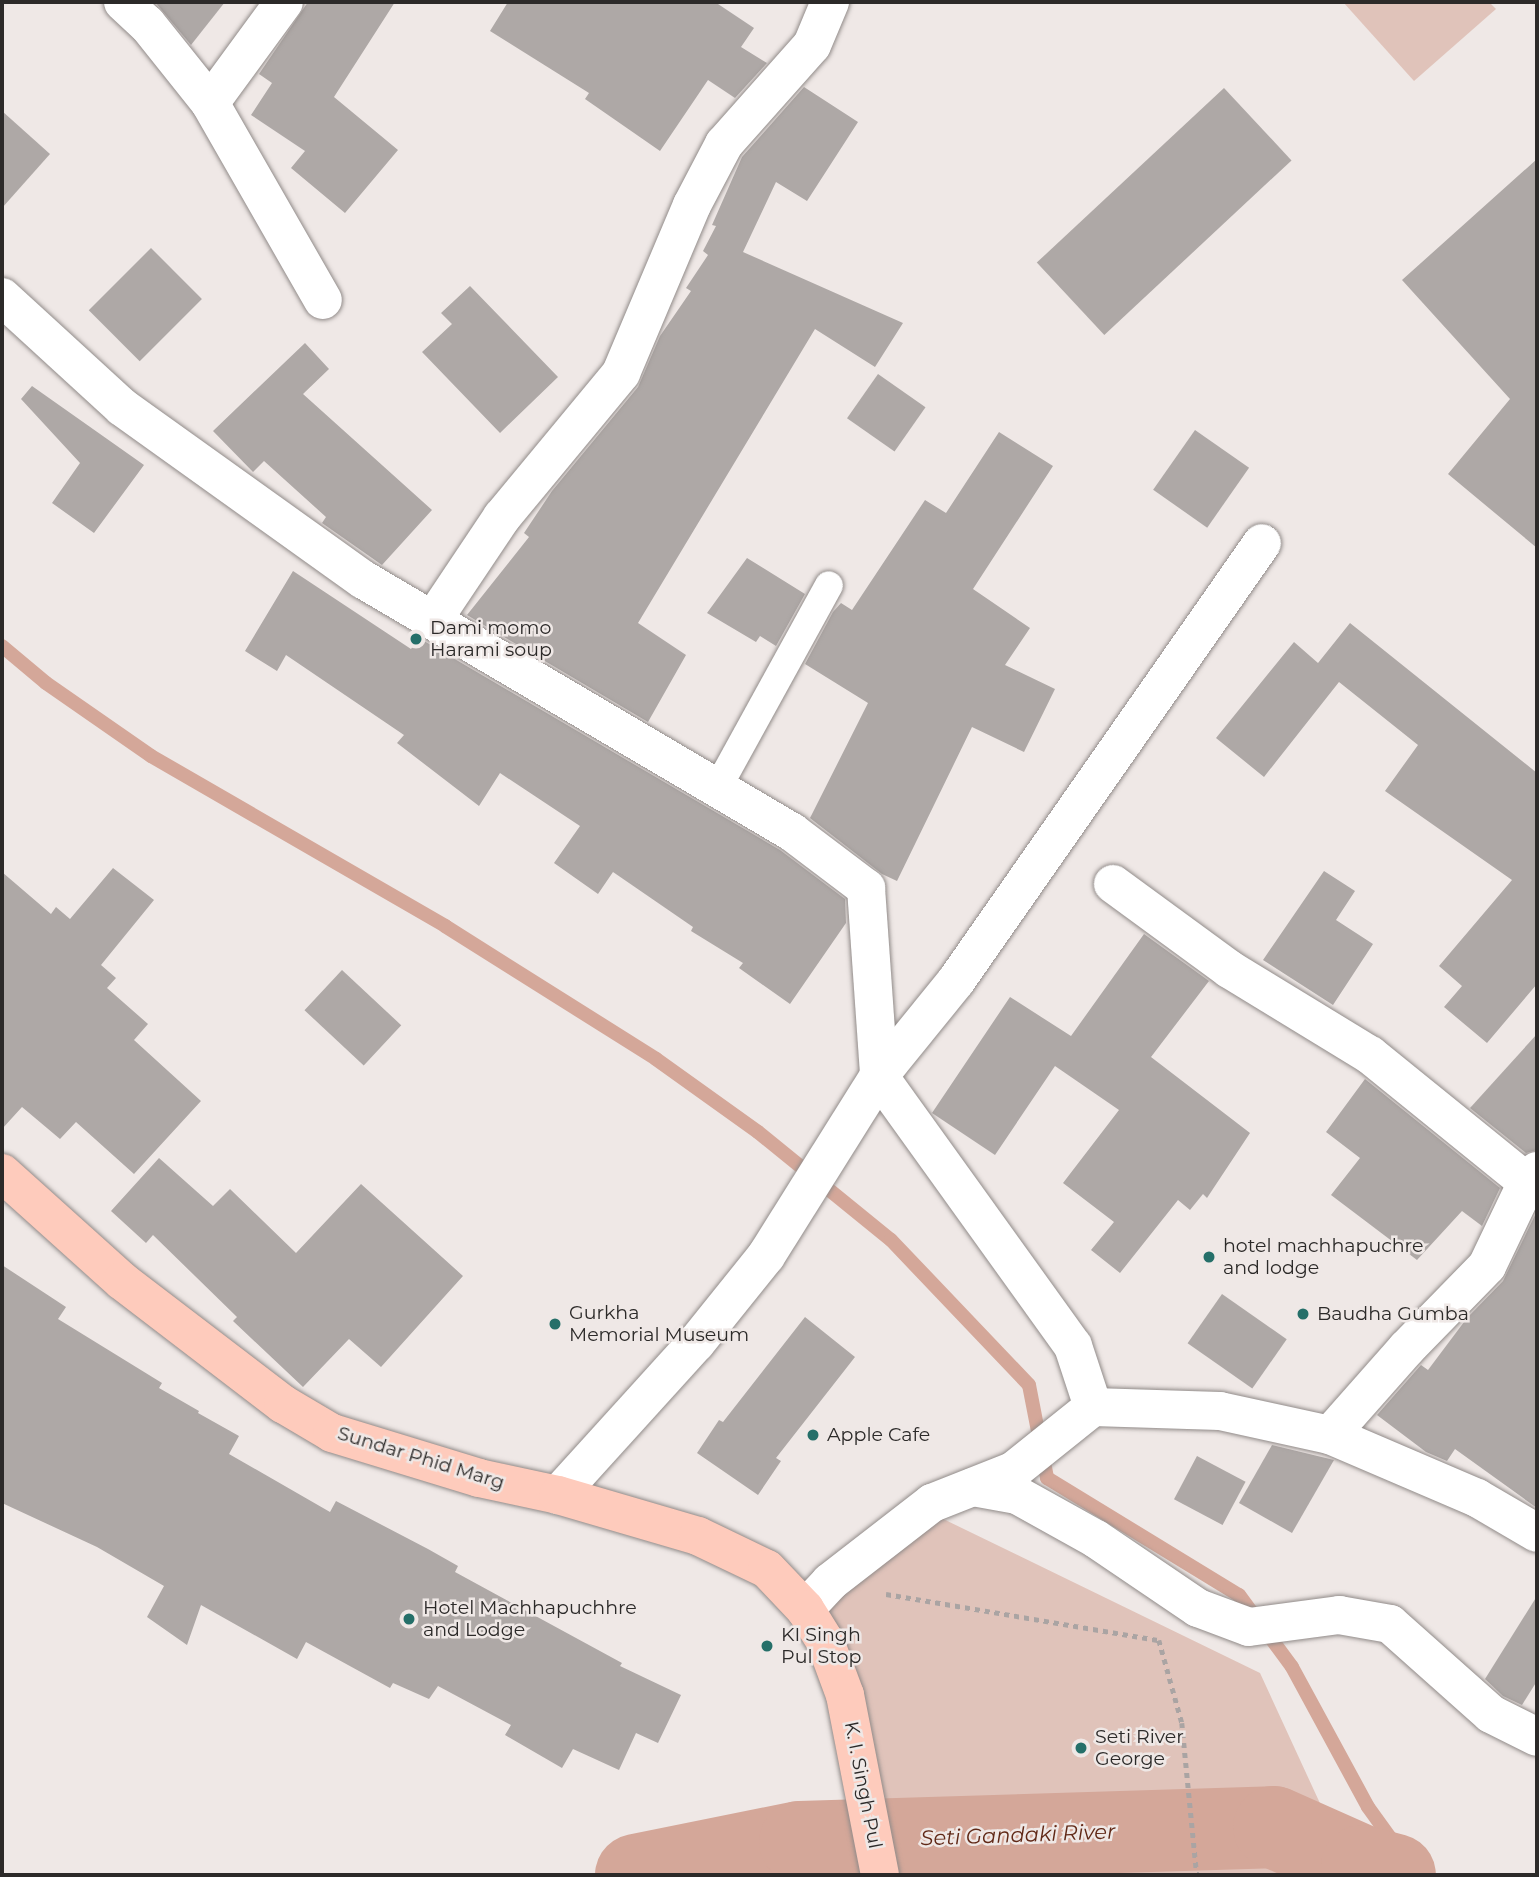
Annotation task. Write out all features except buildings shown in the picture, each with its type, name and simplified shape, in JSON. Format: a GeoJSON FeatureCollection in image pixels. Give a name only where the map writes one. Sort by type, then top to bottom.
{"type":"FeatureCollection","features":[{"type":"Feature","properties":{"kind":"main road","name":"Sundar Phid Marg"},"geometry":{"type":"LineString","coordinates":[[2,1173],[121,1281],[293,1410],[332,1433],[479,1478],[558,1495],[698,1536],[818,1595],[825,1641],[845,1695]]}},
{"type":"Feature","properties":{"kind":"main road","name":"K. I. Singh Pul"},"geometry":{"type":"LineString","coordinates":[[845,1695],[880,1875]]}},
{"type":"Feature","properties":{"kind":"street"},"geometry":{"type":"LineString","coordinates":[[123,2],[147,24],[210,103],[323,300]]}},
{"type":"Feature","properties":{"kind":"street"},"geometry":{"type":"LineString","coordinates":[[210,103],[284,2]]}},
{"type":"Feature","properties":{"kind":"street"},"geometry":{"type":"LineString","coordinates":[[433,620],[502,517],[621,373],[692,205],[724,144],[812,45],[830,2]]}},
{"type":"Feature","properties":{"kind":"street"},"geometry":{"type":"LineString","coordinates":[[2,297],[121,407],[364,580],[792,832],[866,888],[879,1076],[1073,1346],[1085,1414]]}},
{"type":"Feature","properties":{"kind":"street"},"geometry":{"type":"LineString","coordinates":[[558,1495],[696,1343],[766,1255],[879,1076],[956,981],[1262,543]]}},
{"type":"Feature","properties":{"kind":"street"},"geometry":{"type":"LineString","coordinates":[[1113,884],[1229,969],[1370,1055],[1534,1181],[1487,1266],[1406,1349],[1330,1435]]}},
{"type":"Feature","properties":{"kind":"street"},"geometry":{"type":"LineString","coordinates":[[818,1595],[932,1503],[1013,1471],[1085,1414],[1220,1410],[1330,1435],[1477,1498],[1537,1533]]}},
{"type":"Feature","properties":{"kind":"street"},"geometry":{"type":"LineString","coordinates":[[973,1487],[1017,1495],[1096,1539],[1198,1608],[1249,1627],[1339,1615],[1390,1624],[1492,1714],[1537,1737]]}},
{"type":"Feature","properties":{"kind":"lane"},"geometry":{"type":"LineString","coordinates":[[718,788],[830,585]]}},
{"type":"Feature","properties":{"kind":"path"},"geometry":{"type":"LineString","coordinates":[[818,1595],[859,1589],[1159,1640],[1182,1723],[1197,1875]]}},
{"type":"Feature","properties":{"kind":"shaded area"},"geometry":{"type":"Polygon","coordinates":[[[1343,2],[1489,2],[1496,9],[1414,81],[1343,2]]]}},
{"type":"Feature","properties":{"kind":"shaded area","name":"Seti River George"},"geometry":{"type":"Polygon","coordinates":[[[933,1514],[1260,1673],[1353,1875],[1093,1875],[1090,1823],[896,1834],[819,1597],[933,1514]]]}},
{"type":"Feature","properties":{"kind":"waterway"},"geometry":{"type":"LineString","coordinates":[[2,646],[46,683],[151,756],[445,926],[656,1059],[758,1132],[891,1240],[1029,1385],[1047,1478],[1239,1595],[1292,1667],[1368,1807],[1417,1875]]}},
{"type":"Feature","properties":{"kind":"waterway","name":"Seti Gandaki River"},"geometry":{"type":"LineString","coordinates":[[636,1875],[800,1842],[1274,1827],[1362,1866],[1395,1875]]}},
{"type":"Feature","properties":{"kind":"place","name":"Dami momo Harami soup"},"geometry":{"type":"Point","coordinates":[416,639]}},
{"type":"Feature","properties":{"kind":"place","name":"hotel machhapuchre and lodge"},"geometry":{"type":"Point","coordinates":[1209,1257]}},
{"type":"Feature","properties":{"kind":"place","name":"Baudha Gumba"},"geometry":{"type":"Point","coordinates":[1303,1314]}},
{"type":"Feature","properties":{"kind":"place","name":"Gurkha Memorial Museum"},"geometry":{"type":"Point","coordinates":[555,1324]}},
{"type":"Feature","properties":{"kind":"place","name":"Apple Cafe"},"geometry":{"type":"Point","coordinates":[813,1435]}},
{"type":"Feature","properties":{"kind":"place","name":"Hotel Machhapuchhre and Lodge"},"geometry":{"type":"Point","coordinates":[409,1619]}},
{"type":"Feature","properties":{"kind":"place","name":"KI Singh Pul Stop"},"geometry":{"type":"Point","coordinates":[767,1646]}},
{"type":"Feature","properties":{"kind":"place","name":"Seti River George"},"geometry":{"type":"Point","coordinates":[1081,1748]}}]}
